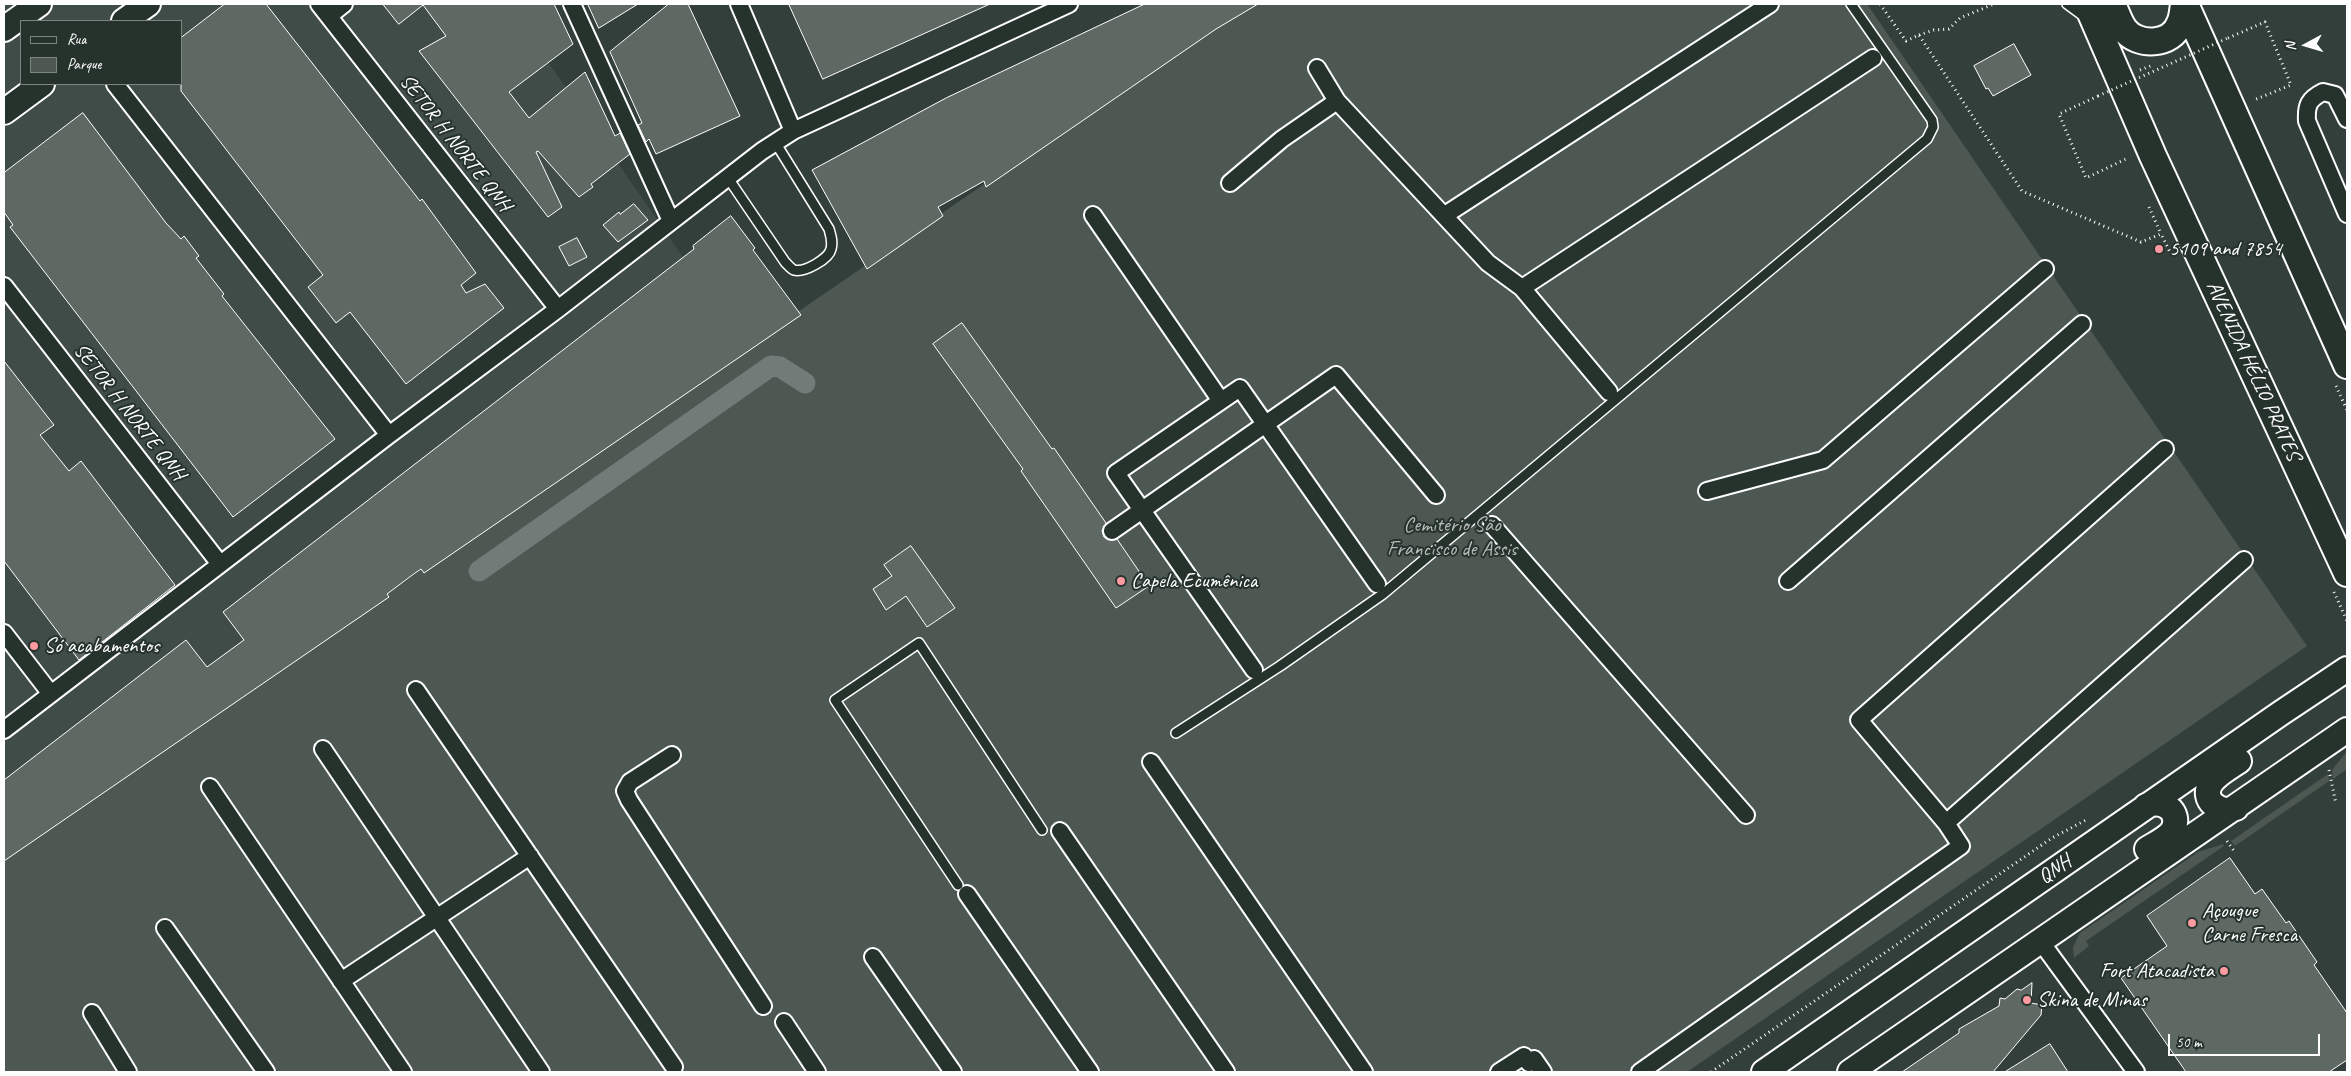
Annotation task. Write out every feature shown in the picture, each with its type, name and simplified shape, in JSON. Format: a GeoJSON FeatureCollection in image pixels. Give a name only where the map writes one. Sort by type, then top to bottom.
{"type":"FeatureCollection","features":[{"type":"Feature","properties":{"kind":"main road"},"geometry":{"type":"LineString","coordinates":[[2112,4],[2124,29],[2130,35],[2139,40],[2156,41],[2175,32],[2180,24],[2184,4]]}},
{"type":"Feature","properties":{"kind":"main road"},"geometry":{"type":"LineString","coordinates":[[2184,4],[2347,365]]}},
{"type":"Feature","properties":{"kind":"main road","name":"AVENIDA HÉLIO PRATES"},"geometry":{"type":"LineString","coordinates":[[2092,15],[2339,579]]}},
{"type":"Feature","properties":{"kind":"street"},"geometry":{"type":"LineString","coordinates":[[4,29],[39,4]]}},
{"type":"Feature","properties":{"kind":"street"},"geometry":{"type":"LineString","coordinates":[[125,20],[148,4]]}},
{"type":"Feature","properties":{"kind":"street"},"geometry":{"type":"LineString","coordinates":[[324,10],[344,4]]}},
{"type":"Feature","properties":{"kind":"street"},"geometry":{"type":"LineString","coordinates":[[572,4],[671,221]]}},
{"type":"Feature","properties":{"kind":"street"},"geometry":{"type":"LineString","coordinates":[[739,4],[793,131]]}},
{"type":"Feature","properties":{"kind":"street"},"geometry":{"type":"LineString","coordinates":[[4,730],[775,142],[793,131],[1039,10],[1069,4]]}},
{"type":"Feature","properties":{"kind":"street"},"geometry":{"type":"LineString","coordinates":[[1445,215],[1770,4]]}},
{"type":"Feature","properties":{"kind":"street","name":"SETOR H NORTE QNH"},"geometry":{"type":"LineString","coordinates":[[324,10],[558,309]]}},
{"type":"Feature","properties":{"kind":"street"},"geometry":{"type":"LineString","coordinates":[[1522,288],[1873,58]]}},
{"type":"Feature","properties":{"kind":"street"},"geometry":{"type":"LineString","coordinates":[[1317,68],[1337,101],[1488,262],[1522,288],[1609,392]]}},
{"type":"Feature","properties":{"kind":"street"},"geometry":{"type":"LineString","coordinates":[[116,85],[389,435]]}},
{"type":"Feature","properties":{"kind":"street"},"geometry":{"type":"LineString","coordinates":[[4,88],[9,91],[37,88]]}},
{"type":"Feature","properties":{"kind":"street"},"geometry":{"type":"LineString","coordinates":[[4,112],[37,88]]}},
{"type":"Feature","properties":{"kind":"street"},"geometry":{"type":"LineString","coordinates":[[2347,119],[2335,95],[2323,92],[2313,96],[2306,106],[2306,121],[2347,214]]}},
{"type":"Feature","properties":{"kind":"street"},"geometry":{"type":"LineString","coordinates":[[1230,183],[1282,140],[1337,101]]}},
{"type":"Feature","properties":{"kind":"street"},"geometry":{"type":"LineString","coordinates":[[1093,215],[1221,401]]}},
{"type":"Feature","properties":{"kind":"street"},"geometry":{"type":"LineString","coordinates":[[1707,491],[1823,460],[2045,269]]}},
{"type":"Feature","properties":{"kind":"street","name":"SETOR H NORTE QNH"},"geometry":{"type":"LineString","coordinates":[[4,286],[220,564]]}},
{"type":"Feature","properties":{"kind":"street"},"geometry":{"type":"LineString","coordinates":[[1788,581],[2082,324]]}},
{"type":"Feature","properties":{"kind":"street"},"geometry":{"type":"LineString","coordinates":[[1112,531],[1336,376],[1436,494]]}},
{"type":"Feature","properties":{"kind":"street"},"geometry":{"type":"LineString","coordinates":[[1254,670],[1116,473],[1240,388],[1264,425],[1377,584]]}},
{"type":"Feature","properties":{"kind":"street"},"geometry":{"type":"LineString","coordinates":[[1640,1072],[1961,846],[1946,823],[1859,720],[2165,449]]}},
{"type":"Feature","properties":{"kind":"street"},"geometry":{"type":"LineString","coordinates":[[1492,525],[1746,815]]}},
{"type":"Feature","properties":{"kind":"street"},"geometry":{"type":"LineString","coordinates":[[1946,823],[2244,560]]}},
{"type":"Feature","properties":{"kind":"street"},"geometry":{"type":"LineString","coordinates":[[4,634],[51,694]]}},
{"type":"Feature","properties":{"kind":"street","name":"QNH"},"geometry":{"type":"LineString","coordinates":[[1764,1072],[1783,1064],[2146,806],[2281,712],[2347,670]]}},
{"type":"Feature","properties":{"kind":"street"},"geometry":{"type":"LineString","coordinates":[[416,690],[674,1067]]}},
{"type":"Feature","properties":{"kind":"street"},"geometry":{"type":"LineString","coordinates":[[2236,808],[2225,811],[2214,807],[2208,796],[2211,782],[2248,754],[2281,712]]}},
{"type":"Feature","properties":{"kind":"street"},"geometry":{"type":"LineString","coordinates":[[1850,1072],[2347,730]]}},
{"type":"Feature","properties":{"kind":"street"},"geometry":{"type":"LineString","coordinates":[[323,749],[435,918],[541,1072]]}},
{"type":"Feature","properties":{"kind":"street"},"geometry":{"type":"LineString","coordinates":[[672,755],[630,782],[625,790],[629,800],[762,1006]]}},
{"type":"Feature","properties":{"kind":"street"},"geometry":{"type":"LineString","coordinates":[[1151,762],[1364,1072]]}},
{"type":"Feature","properties":{"kind":"street"},"geometry":{"type":"LineString","coordinates":[[210,787],[403,1072]]}},
{"type":"Feature","properties":{"kind":"street"},"geometry":{"type":"LineString","coordinates":[[2109,894],[2136,856],[2170,834],[2173,829],[2175,818],[2169,807],[2158,802],[2146,806]]}},
{"type":"Feature","properties":{"kind":"street"},"geometry":{"type":"LineString","coordinates":[[1060,831],[1226,1072]]}},
{"type":"Feature","properties":{"kind":"street"},"geometry":{"type":"LineString","coordinates":[[341,981],[530,856]]}},
{"type":"Feature","properties":{"kind":"street"},"geometry":{"type":"LineString","coordinates":[[962,889],[1090,1072]]}},
{"type":"Feature","properties":{"kind":"street"},"geometry":{"type":"LineString","coordinates":[[165,928],[266,1072]]}},
{"type":"Feature","properties":{"kind":"street"},"geometry":{"type":"LineString","coordinates":[[2041,942],[2136,1072]]}},
{"type":"Feature","properties":{"kind":"street"},"geometry":{"type":"LineString","coordinates":[[874,957],[953,1072]]}},
{"type":"Feature","properties":{"kind":"street"},"geometry":{"type":"LineString","coordinates":[[92,1013],[128,1072]]}},
{"type":"Feature","properties":{"kind":"street"},"geometry":{"type":"LineString","coordinates":[[784,1022],[818,1072]]}},
{"type":"Feature","properties":{"kind":"street"},"geometry":{"type":"LineString","coordinates":[[1499,1072],[1524,1056],[1529,1063],[1534,1059],[1543,1072]]}},
{"type":"Feature","properties":{"kind":"lane"},"geometry":{"type":"LineString","coordinates":[[1176,733],[1280,666],[1383,594],[1927,140],[1933,127],[1932,120],[1851,4]]}},
{"type":"Feature","properties":{"kind":"lane"},"geometry":{"type":"LineString","coordinates":[[2066,4],[2092,15]]}},
{"type":"Feature","properties":{"kind":"lane"},"geometry":{"type":"LineString","coordinates":[[728,178],[792,270],[802,271],[824,258],[831,252],[832,240],[829,230],[775,142]]}},
{"type":"Feature","properties":{"kind":"lane"},"geometry":{"type":"LineString","coordinates":[[962,889],[835,700],[919,643],[1042,830]]}},
{"type":"Feature","properties":{"kind":"path"},"geometry":{"type":"LineString","coordinates":[[1880,4],[1906,41],[1934,30],[1949,29],[1960,18],[1994,4]]}},
{"type":"Feature","properties":{"kind":"path"},"geometry":{"type":"LineString","coordinates":[[2128,158],[2086,178],[2059,114],[2265,22],[2291,85],[2251,101]]}},
{"type":"Feature","properties":{"kind":"path"},"geometry":{"type":"LineString","coordinates":[[1919,35],[2022,190],[2141,242],[2160,234],[2174,260]]}},
{"type":"Feature","properties":{"kind":"path"},"geometry":{"type":"LineString","coordinates":[[2144,80],[2140,71],[2163,60],[2156,41]]}},
{"type":"Feature","properties":{"kind":"path"},"geometry":{"type":"LineString","coordinates":[[2339,579],[2347,621]]}},
{"type":"Feature","properties":{"kind":"path"},"geometry":{"type":"LineString","coordinates":[[2329,770],[2336,804]]}},
{"type":"Feature","properties":{"kind":"path"},"geometry":{"type":"LineString","coordinates":[[2227,841],[2234,851]]}},
{"type":"Feature","properties":{"kind":"shaded area"},"geometry":{"type":"Polygon","coordinates":[[[4,4],[508,4],[741,341],[4,827],[4,4]]]}},
{"type":"Feature","properties":{"kind":"green space","name":"Cemitério São Francisco de Assis"},"geometry":{"type":"Polygon","coordinates":[[[1247,4],[1867,4],[2307,646],[1687,1072],[4,1072],[4,856],[1247,4]]]}},
{"type":"Feature","properties":{"kind":"green space"},"geometry":{"type":"Polygon","coordinates":[[[2347,751],[2347,769],[2333,779],[2332,770],[2347,751]]]}},
{"type":"Feature","properties":{"kind":"green space"},"geometry":{"type":"Polygon","coordinates":[[[2328,774],[2329,781],[2235,846],[2231,841],[2328,774]]]}},
{"type":"Feature","properties":{"kind":"green space"},"geometry":{"type":"Polygon","coordinates":[[[2223,844],[2224,846],[2086,941],[2089,946],[2074,958],[2073,947],[2080,933],[2198,852],[2223,844]]]}},
{"type":"Feature","properties":{"kind":"building"},"geometry":{"type":"Polygon","coordinates":[[[225,4],[266,4],[420,201],[422,199],[476,273],[461,285],[466,293],[485,284],[504,308],[406,384],[350,312],[336,323],[308,287],[323,275],[181,91],[182,37],[225,4]]]}},
{"type":"Feature","properties":{"kind":"building"},"geometry":{"type":"Polygon","coordinates":[[[383,4],[554,4],[573,44],[509,92],[529,118],[585,72],[615,136],[620,133],[630,154],[591,184],[593,187],[579,197],[538,151],[536,152],[562,207],[548,217],[419,51],[446,36],[423,5],[399,24],[383,4]]]}},
{"type":"Feature","properties":{"kind":"building"},"geometry":{"type":"Polygon","coordinates":[[[588,4],[638,4],[599,28],[588,4]]]}},
{"type":"Feature","properties":{"kind":"building"},"geometry":{"type":"Polygon","coordinates":[[[669,4],[688,4],[740,116],[656,154],[649,139],[646,142],[638,125],[642,123],[610,52],[669,4]]]}},
{"type":"Feature","properties":{"kind":"building"},"geometry":{"type":"Polygon","coordinates":[[[789,4],[990,4],[823,79],[789,4]]]}},
{"type":"Feature","properties":{"kind":"building"},"geometry":{"type":"Polygon","coordinates":[[[1145,4],[1258,4],[1216,29],[986,187],[984,181],[938,207],[943,216],[867,269],[812,170],[946,98],[1145,4]]]}},
{"type":"Feature","properties":{"kind":"building"},"geometry":{"type":"Polygon","coordinates":[[[2014,44],[2031,75],[1993,96],[1988,88],[1986,89],[1974,66],[2014,44]]]}},
{"type":"Feature","properties":{"kind":"building"},"geometry":{"type":"Polygon","coordinates":[[[83,113],[166,223],[181,239],[184,236],[199,256],[196,258],[224,294],[222,296],[335,439],[233,517],[10,227],[13,225],[4,212],[4,173],[83,113]]]}},
{"type":"Feature","properties":{"kind":"building"},"geometry":{"type":"Polygon","coordinates":[[[634,204],[648,220],[618,242],[603,225],[619,212],[620,214],[634,204]]]}},
{"type":"Feature","properties":{"kind":"building"},"geometry":{"type":"Polygon","coordinates":[[[731,216],[755,248],[753,250],[801,315],[424,573],[421,569],[387,594],[389,597],[4,861],[4,780],[186,640],[207,667],[244,640],[223,612],[694,249],[693,246],[731,216]]]}},
{"type":"Feature","properties":{"kind":"building"},"geometry":{"type":"Polygon","coordinates":[[[577,238],[587,257],[569,266],[559,247],[577,238]]]}},
{"type":"Feature","properties":{"kind":"building"},"geometry":{"type":"Polygon","coordinates":[[[962,323],[1052,449],[1054,448],[1106,523],[1102,531],[1104,537],[1108,540],[1117,539],[1149,586],[1116,608],[1021,471],[1023,469],[933,344],[962,323]]]}},
{"type":"Feature","properties":{"kind":"building"},"geometry":{"type":"Polygon","coordinates":[[[4,361],[54,425],[40,435],[69,471],[81,461],[175,585],[79,660],[4,561],[4,361]]]}},
{"type":"Feature","properties":{"kind":"building"},"geometry":{"type":"Polygon","coordinates":[[[911,546],[955,608],[927,627],[906,596],[886,610],[873,589],[892,576],[884,565],[911,546]]]}},
{"type":"Feature","properties":{"kind":"building","name":"Fort Atacadista"},"geometry":{"type":"Polygon","coordinates":[[[2230,858],[2255,894],[2262,889],[2286,923],[2289,921],[2317,962],[2314,965],[2347,1013],[2347,1060],[2329,1072],[2186,1072],[2121,978],[2167,946],[2147,916],[2230,858]]]}},
{"type":"Feature","properties":{"kind":"building"},"geometry":{"type":"Polygon","coordinates":[[[2032,983],[2031,1003],[2042,1005],[2041,1015],[1993,1072],[1902,1072],[1959,1033],[1959,1029],[1999,1006],[2000,998],[2005,999],[2017,989],[2021,990],[2032,983]]]}},
{"type":"Feature","properties":{"kind":"building"},"geometry":{"type":"Polygon","coordinates":[[[2050,1044],[2068,1072],[2005,1072],[2050,1044]]]}},
{"type":"Feature","properties":{"kind":"waterway"},"geometry":{"type":"LineString","coordinates":[[479,571],[771,366],[780,367],[805,383]]}},
{"type":"Feature","properties":{"kind":"place","name":"5109 and 7854"},"geometry":{"type":"Point","coordinates":[2159,249]}},
{"type":"Feature","properties":{"kind":"place","name":"Capela Ecumênica"},"geometry":{"type":"Point","coordinates":[1121,581]}},
{"type":"Feature","properties":{"kind":"place","name":"Só acabamentos"},"geometry":{"type":"Point","coordinates":[34,646]}},
{"type":"Feature","properties":{"kind":"place","name":"Açougue Carne Fresca"},"geometry":{"type":"Point","coordinates":[2192,923]}},
{"type":"Feature","properties":{"kind":"place","name":"Fort Atacadista"},"geometry":{"type":"Point","coordinates":[2224,971]}},
{"type":"Feature","properties":{"kind":"place","name":"Skina de Minas"},"geometry":{"type":"Point","coordinates":[2027,1000]}}]}
